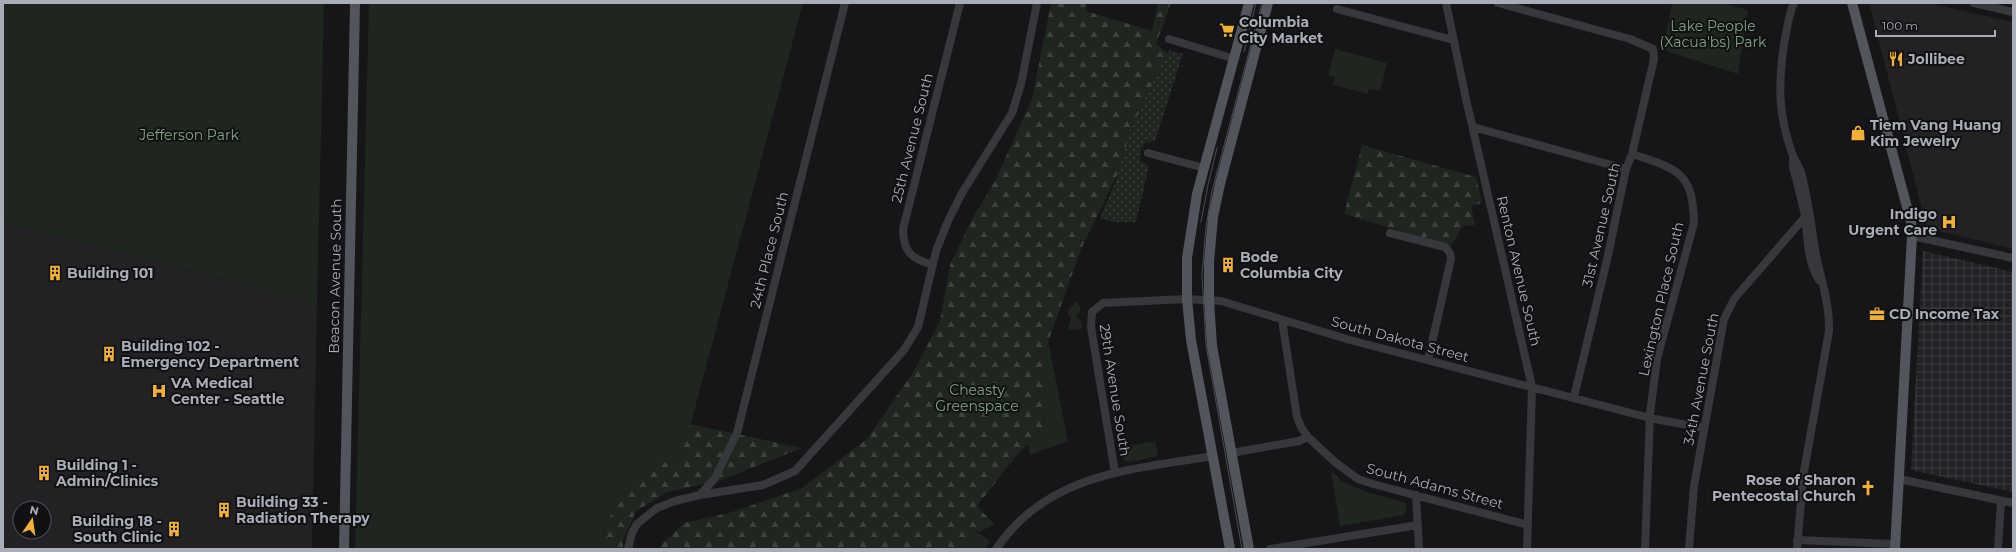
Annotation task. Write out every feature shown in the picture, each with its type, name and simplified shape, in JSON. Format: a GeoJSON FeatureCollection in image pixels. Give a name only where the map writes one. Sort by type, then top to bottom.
{"type":"FeatureCollection","features":[{"type":"Feature","properties":{"kind":"main road","name":"Beacon Avenue South"},"geometry":{"type":"LineString","coordinates":[[344,549],[355,3]]}},
{"type":"Feature","properties":{"kind":"main road"},"geometry":{"type":"LineString","coordinates":[[1230,549],[1193,352],[1187,299],[1187,258],[1192,218],[1204,168],[1235,59],[1249,3]]}},
{"type":"Feature","properties":{"kind":"main road"},"geometry":{"type":"LineString","coordinates":[[1249,549],[1212,346],[1208,300],[1210,245],[1216,201],[1268,3]]}},
{"type":"Feature","properties":{"kind":"main road"},"geometry":{"type":"LineString","coordinates":[[1852,3],[1911,222],[1912,236],[1895,547]]}},
{"type":"Feature","properties":{"kind":"street","name":"24th Place South"},"geometry":{"type":"LineString","coordinates":[[700,495],[715,478],[737,433],[845,3]]}},
{"type":"Feature","properties":{"kind":"street","name":"25th Avenue South"},"geometry":{"type":"LineString","coordinates":[[933,265],[913,258],[908,252],[903,238],[903,229],[960,3]]}},
{"type":"Feature","properties":{"kind":"street"},"geometry":{"type":"LineString","coordinates":[[628,549],[632,533],[637,524],[657,508],[675,501],[700,495],[763,485],[795,471],[849,409],[890,366],[913,336],[923,312],[933,265],[942,236],[954,208],[1012,113],[1021,84],[1037,3]]}},
{"type":"Feature","properties":{"kind":"street","name":"Renton Avenue South"},"geometry":{"type":"LineString","coordinates":[[1446,3],[1453,40],[1532,387],[1527,549]]}},
{"type":"Feature","properties":{"kind":"street","name":"31st Avenue South"},"geometry":{"type":"LineString","coordinates":[[1498,3],[1630,39],[1653,49],[1654,59],[1632,154],[1626,169],[1607,260],[1574,397]]}},
{"type":"Feature","properties":{"kind":"street"},"geometry":{"type":"LineString","coordinates":[[1794,3],[1789,16],[1779,94],[1786,134],[1793,157],[1800,170],[1811,212],[1815,250],[1829,316],[1829,331],[1803,477],[1797,549]]}},
{"type":"Feature","properties":{"kind":"street"},"geometry":{"type":"LineString","coordinates":[[1974,3],[1991,5],[2013,12]]}},
{"type":"Feature","properties":{"kind":"street"},"geometry":{"type":"LineString","coordinates":[[1337,9],[1453,40]]}},
{"type":"Feature","properties":{"kind":"street"},"geometry":{"type":"LineString","coordinates":[[1169,39],[1235,59]]}},
{"type":"Feature","properties":{"kind":"street"},"geometry":{"type":"LineString","coordinates":[[1473,127],[1626,169]]}},
{"type":"Feature","properties":{"kind":"street"},"geometry":{"type":"LineString","coordinates":[[1148,153],[1204,168]]}},
{"type":"Feature","properties":{"kind":"street","name":"Lexington Place South"},"geometry":{"type":"LineString","coordinates":[[1632,154],[1666,165],[1682,176],[1692,194],[1694,223],[1658,359],[1650,418],[1645,549]]}},
{"type":"Feature","properties":{"kind":"street"},"geometry":{"type":"LineString","coordinates":[[1793,157],[1793,167],[1805,217],[1806,234],[1814,271],[1823,286]]}},
{"type":"Feature","properties":{"kind":"street","name":"34th Avenue South"},"geometry":{"type":"LineString","coordinates":[[1689,549],[1691,504],[1703,428],[1724,320],[1728,309],[1734,300],[1805,217]]}},
{"type":"Feature","properties":{"kind":"street"},"geometry":{"type":"LineString","coordinates":[[1390,233],[1445,247],[1450,253],[1451,259],[1428,360]]}},
{"type":"Feature","properties":{"kind":"street"},"geometry":{"type":"LineString","coordinates":[[1912,236],[2013,258]]}},
{"type":"Feature","properties":{"kind":"street","name":"South Dakota Street"},"geometry":{"type":"LineString","coordinates":[[1092,312],[1103,303],[1187,299],[1221,301],[1350,340],[1574,397],[1650,418],[1703,428]]}},
{"type":"Feature","properties":{"kind":"street","name":"29th Avenue South"},"geometry":{"type":"LineString","coordinates":[[1092,312],[1091,327],[1115,473]]}},
{"type":"Feature","properties":{"kind":"street","name":"South Adams Street"},"geometry":{"type":"LineString","coordinates":[[1282,320],[1297,417],[1308,437],[1336,463],[1358,479],[1528,525]]}},
{"type":"Feature","properties":{"kind":"street"},"geometry":{"type":"LineString","coordinates":[[1231,453],[1308,437]]}},
{"type":"Feature","properties":{"kind":"street"},"geometry":{"type":"LineString","coordinates":[[996,549],[1018,522],[1036,505],[1072,486],[1115,473],[1213,456]]}},
{"type":"Feature","properties":{"kind":"street"},"geometry":{"type":"LineString","coordinates":[[1899,479],[2013,503]]}},
{"type":"Feature","properties":{"kind":"street"},"geometry":{"type":"LineString","coordinates":[[1416,495],[1419,549]]}},
{"type":"Feature","properties":{"kind":"street"},"geometry":{"type":"LineString","coordinates":[[1998,549],[2001,501]]}},
{"type":"Feature","properties":{"kind":"street"},"geometry":{"type":"LineString","coordinates":[[1270,549],[1418,525]]}},
{"type":"Feature","properties":{"kind":"street"},"geometry":{"type":"LineString","coordinates":[[1797,540],[1895,547]]}},
{"type":"Feature","properties":{"kind":"shaded area"},"geometry":{"type":"Polygon","coordinates":[[[1869,3],[1928,3],[2013,22],[2013,249],[1927,228],[1869,3]]]}},
{"type":"Feature","properties":{"kind":"shaded area","name":"VA Medical Center - Seattle"},"geometry":{"type":"Polygon","coordinates":[[[3,223],[144,258],[317,305],[312,549],[3,549],[3,223]]]}},
{"type":"Feature","properties":{"kind":"shaded area"},"geometry":{"type":"Polygon","coordinates":[[[1923,251],[2013,272],[2013,492],[1911,470],[1923,251]]]}},
{"type":"Feature","properties":{"kind":"green space","name":"Jefferson Park"},"geometry":{"type":"Polygon","coordinates":[[[3,3],[324,3],[317,305],[144,258],[3,223],[3,3]]]}},
{"type":"Feature","properties":{"kind":"green space"},"geometry":{"type":"Polygon","coordinates":[[[369,3],[803,3],[682,457],[638,472],[604,526],[603,549],[355,549],[369,3]]]}},
{"type":"Feature","properties":{"kind":"green space","name":"Cheasty Greenspace"},"geometry":{"type":"Polygon","coordinates":[[[1051,3],[1087,3],[1086,11],[1152,31],[1158,3],[1171,3],[1156,44],[1174,59],[1081,249],[1048,342],[1044,428],[1017,455],[977,506],[994,524],[980,532],[976,531],[969,536],[961,549],[660,549],[661,545],[684,523],[729,513],[802,488],[867,439],[914,371],[940,321],[950,265],[972,219],[995,181],[1032,99],[1051,3]]]}},
{"type":"Feature","properties":{"kind":"green space","name":"Lake People (Xacua'bs) Park"},"geometry":{"type":"Polygon","coordinates":[[[1672,3],[1722,3],[1748,10],[1738,74],[1663,50],[1672,3]]]}},
{"type":"Feature","properties":{"kind":"green space"},"geometry":{"type":"Polygon","coordinates":[[[1335,49],[1387,63],[1380,91],[1369,89],[1368,94],[1333,85],[1335,77],[1328,76],[1335,49]]]}},
{"type":"Feature","properties":{"kind":"green space"},"geometry":{"type":"Polygon","coordinates":[[[1169,50],[1183,54],[1155,141],[1146,142],[1141,149],[1140,160],[1149,166],[1136,222],[1113,222],[1100,218],[1117,178],[1131,128],[1169,50]]]}},
{"type":"Feature","properties":{"kind":"green space"},"geometry":{"type":"Polygon","coordinates":[[[1362,145],[1476,177],[1482,203],[1471,206],[1475,225],[1463,226],[1451,246],[1344,214],[1362,145]]]}},
{"type":"Feature","properties":{"kind":"green space"},"geometry":{"type":"Polygon","coordinates":[[[1077,301],[1081,309],[1076,317],[1081,320],[1082,329],[1071,330],[1068,328],[1071,318],[1068,314],[1068,309],[1077,301]]]}},
{"type":"Feature","properties":{"kind":"green space"},"geometry":{"type":"Polygon","coordinates":[[[1048,342],[1068,441],[1030,455],[1028,444],[1044,427],[1048,342]]]}},
{"type":"Feature","properties":{"kind":"green space"},"geometry":{"type":"Polygon","coordinates":[[[690,424],[802,448],[721,480],[668,492],[636,511],[623,540],[623,549],[603,549],[604,526],[638,472],[681,457],[690,424]]]}},
{"type":"Feature","properties":{"kind":"green space"},"geometry":{"type":"Polygon","coordinates":[[[1155,441],[1158,456],[1129,462],[1124,461],[1122,447],[1155,441]]]}},
{"type":"Feature","properties":{"kind":"green space"},"geometry":{"type":"Polygon","coordinates":[[[1331,472],[1338,476],[1340,480],[1364,491],[1406,503],[1406,512],[1404,515],[1340,526],[1331,472]]]}},
{"type":"Feature","properties":{"kind":"green space"},"geometry":{"type":"Polygon","coordinates":[[[976,531],[990,541],[985,549],[961,549],[969,536],[976,531]]]}},
{"type":"Feature","properties":{"kind":"tram line"},"geometry":{"type":"LineString","coordinates":[[1244,52],[1256,3]]}},
{"type":"Feature","properties":{"kind":"tram line"},"geometry":{"type":"LineString","coordinates":[[1242,549],[1206,345],[1202,275],[1206,227],[1212,191],[1262,3]]}},
{"type":"Feature","properties":{"kind":"tram line"},"geometry":{"type":"LineString","coordinates":[[1201,222],[1217,148]]}},
{"type":"Feature","properties":{"kind":"place","name":"Columbia City Market"},"geometry":{"type":"Point","coordinates":[1227,30]}},
{"type":"Feature","properties":{"kind":"place","name":"Jollibee"},"geometry":{"type":"Point","coordinates":[1896,59]}},
{"type":"Feature","properties":{"kind":"place","name":"Tiem Vang Huang Kim Jewelry"},"geometry":{"type":"Point","coordinates":[1858,133]}},
{"type":"Feature","properties":{"kind":"place","name":"Indigo Urgent Care"},"geometry":{"type":"Point","coordinates":[1949,222]}},
{"type":"Feature","properties":{"kind":"place","name":"Bode Columbia City"},"geometry":{"type":"Point","coordinates":[1228,265]}},
{"type":"Feature","properties":{"kind":"place","name":"Building 101"},"geometry":{"type":"Point","coordinates":[55,273]}},
{"type":"Feature","properties":{"kind":"place","name":"CD Income Tax"},"geometry":{"type":"Point","coordinates":[1877,314]}},
{"type":"Feature","properties":{"kind":"place","name":"Building 102 - Emergency Department"},"geometry":{"type":"Point","coordinates":[109,354]}},
{"type":"Feature","properties":{"kind":"place","name":"VA Medical Center - Seattle"},"geometry":{"type":"Point","coordinates":[159,391]}},
{"type":"Feature","properties":{"kind":"place","name":"Building 1 - Admin/Clinics"},"geometry":{"type":"Point","coordinates":[44,473]}},
{"type":"Feature","properties":{"kind":"place","name":"Rose of Sharon Pentecostal Church"},"geometry":{"type":"Point","coordinates":[1868,488]}},
{"type":"Feature","properties":{"kind":"place","name":"Building 33 - Radiation Therapy"},"geometry":{"type":"Point","coordinates":[224,510]}},
{"type":"Feature","properties":{"kind":"place","name":"Building 18 - South Clinic"},"geometry":{"type":"Point","coordinates":[174,529]}}]}
